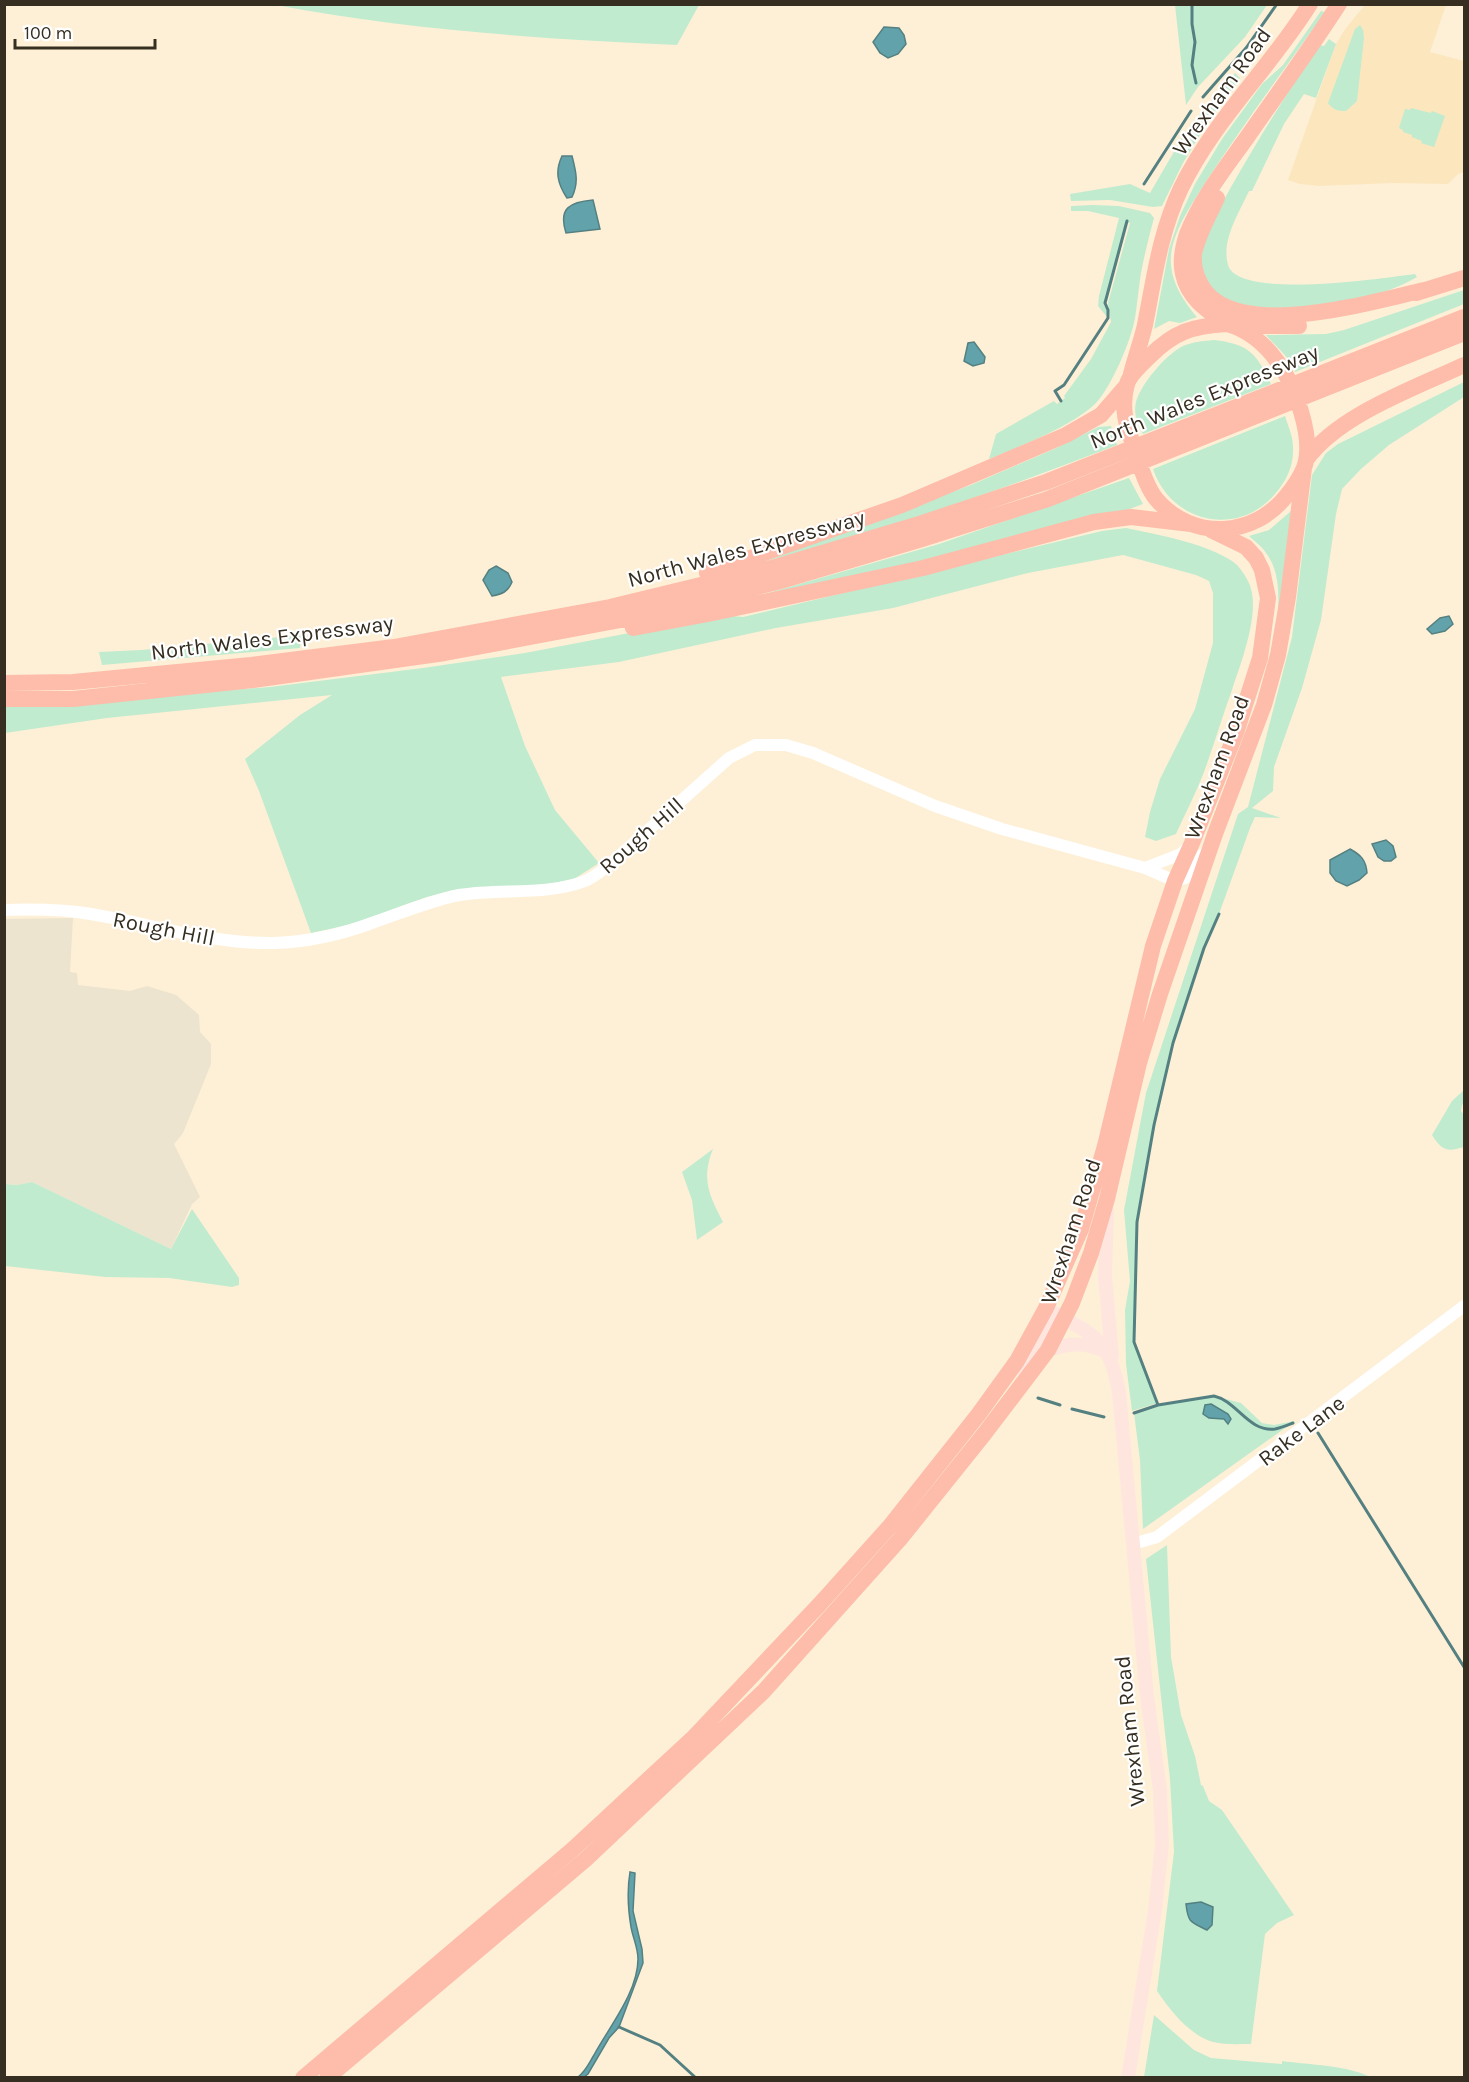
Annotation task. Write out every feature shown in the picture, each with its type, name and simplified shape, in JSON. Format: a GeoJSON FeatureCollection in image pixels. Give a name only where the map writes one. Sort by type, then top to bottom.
{"type":"FeatureCollection","features":[{"type":"Feature","properties":{"kind":"highway","name":"Wrexham Road"},"geometry":{"type":"LineString","coordinates":[[1128,383],[1144,327],[1160,248],[1180,190],[1196,159],[1218,126],[1310,4]]}},
{"type":"Feature","properties":{"kind":"highway","name":"Wrexham Road"},"geometry":{"type":"LineString","coordinates":[[1230,325],[1200,305],[1189,291],[1182,273],[1182,253],[1187,234],[1223,171],[1339,4]]}},
{"type":"Feature","properties":{"kind":"highway"},"geometry":{"type":"LineString","coordinates":[[1223,171],[1218,197],[1200,234],[1194,255],[1198,279],[1204,291],[1214,300],[1247,312],[1296,316],[1337,311],[1424,290]]}},
{"type":"Feature","properties":{"kind":"highway"},"geometry":{"type":"LineString","coordinates":[[565,615],[690,579],[924,496],[1066,435],[1101,415],[1161,345],[1172,337],[1195,327],[1307,326],[1342,319],[1464,278]]}},
{"type":"Feature","properties":{"kind":"highway","name":"North Wales Expressway"},"geometry":{"type":"LineString","coordinates":[[4,683],[73,682],[251,665],[394,646],[610,607],[779,566],[916,525],[1046,482],[1464,317]]}},
{"type":"Feature","properties":{"kind":"highway"},"geometry":{"type":"LineString","coordinates":[[1230,325],[1259,342],[1277,360],[1286,375],[1302,413],[1306,444],[1305,464]]}},
{"type":"Feature","properties":{"kind":"highway","name":"North Wales Expressway"},"geometry":{"type":"LineString","coordinates":[[4,699],[73,699],[253,680],[445,653],[660,610],[777,582],[1048,499],[1464,333]]}},
{"type":"Feature","properties":{"kind":"highway"},"geometry":{"type":"LineString","coordinates":[[445,653],[568,639],[708,614],[922,568],[1094,522],[1131,517],[1191,524],[1211,530],[1251,523],[1279,506],[1289,494],[1320,442],[1344,425],[1394,398],[1464,365]]}},
{"type":"Feature","properties":{"kind":"highway"},"geometry":{"type":"LineString","coordinates":[[1128,383],[1123,404],[1124,419],[1148,486],[1167,509],[1191,524]]}},
{"type":"Feature","properties":{"kind":"highway","name":"Wrexham Road"},"geometry":{"type":"LineString","coordinates":[[1055,1314],[1091,1253],[1107,1199],[1139,1063],[1160,994],[1215,834],[1264,705],[1278,655],[1288,597],[1305,464]]}},
{"type":"Feature","properties":{"kind":"highway","name":"Wrexham Road"},"geometry":{"type":"LineString","coordinates":[[1055,1314],[1094,1189],[1153,946],[1175,880],[1236,733],[1260,658],[1268,598],[1262,570],[1256,558],[1246,547],[1211,530]]}},
{"type":"Feature","properties":{"kind":"highway"},"geometry":{"type":"LineString","coordinates":[[327,2078],[585,1860],[764,1691],[900,1539],[992,1424],[1048,1350],[1055,1314]]}},
{"type":"Feature","properties":{"kind":"highway"},"geometry":{"type":"LineString","coordinates":[[303,2078],[572,1850],[694,1737],[890,1526],[1055,1314]]}},
{"type":"Feature","properties":{"kind":"main road"},"geometry":{"type":"LineString","coordinates":[[1048,1350],[1074,1343],[1085,1344],[1110,1356],[1105,1275],[1107,1199]]}},
{"type":"Feature","properties":{"kind":"main road","name":"Wrexham Road"},"geometry":{"type":"LineString","coordinates":[[1055,1314],[1094,1335],[1110,1356],[1119,1392],[1147,1696],[1160,1790],[1162,1844],[1155,1910],[1128,2078]]}},
{"type":"Feature","properties":{"kind":"street","name":"Rough Hill"},"geometry":{"type":"LineString","coordinates":[[4,910],[62,910],[201,937],[241,942],[277,943],[354,929],[436,900],[461,895],[561,888],[587,880],[608,866],[729,758],[755,745],[786,745],[813,753],[935,806],[1002,830],[1145,868],[1175,880]]}},
{"type":"Feature","properties":{"kind":"street"},"geometry":{"type":"LineString","coordinates":[[1175,880],[1185,878],[1192,872],[1215,834]]}},
{"type":"Feature","properties":{"kind":"street"},"geometry":{"type":"LineString","coordinates":[[1145,868],[1181,854],[1192,843]]}},
{"type":"Feature","properties":{"kind":"street","name":"Rake Lane"},"geometry":{"type":"LineString","coordinates":[[1133,1544],[1157,1537],[1464,1306]]}},
{"type":"Feature","properties":{"kind":"shaded area"},"geometry":{"type":"Polygon","coordinates":[[[1365,5],[1446,5],[1430,52],[1464,61],[1464,172],[1458,174],[1448,184],[1393,183],[1319,186],[1288,180],[1336,44],[1365,5]]]}},
{"type":"Feature","properties":{"kind":"shaded area"},"geometry":{"type":"Polygon","coordinates":[[[73,918],[70,972],[77,973],[78,985],[130,991],[147,986],[176,995],[199,1015],[200,1032],[211,1044],[211,1064],[183,1133],[174,1144],[200,1197],[192,1204],[171,1249],[32,1182],[17,1185],[5,1184],[4,919],[73,918]]]}},
{"type":"Feature","properties":{"kind":"green space"},"geometry":{"type":"Polygon","coordinates":[[[276,5],[699,5],[677,45],[476,32],[376,21],[276,5]]]}},
{"type":"Feature","properties":{"kind":"green space"},"geometry":{"type":"Polygon","coordinates":[[[1175,5],[1267,5],[1245,37],[1198,87],[1186,105],[1175,5]]]}},
{"type":"Feature","properties":{"kind":"green space"},"geometry":{"type":"Polygon","coordinates":[[[1321,11],[1325,12],[1209,177],[1176,234],[1171,255],[1174,280],[1186,303],[1197,317],[1180,323],[1169,321],[1154,329],[1169,249],[1180,216],[1195,184],[1222,139],[1262,84],[1283,65],[1321,11]]]}},
{"type":"Feature","properties":{"kind":"green space"},"geometry":{"type":"Polygon","coordinates":[[[1360,25],[1364,38],[1357,101],[1346,111],[1338,110],[1328,103],[1355,29],[1360,25]]]}},
{"type":"Feature","properties":{"kind":"green space"},"geometry":{"type":"Polygon","coordinates":[[[1329,39],[1336,44],[1316,98],[1304,94],[1284,124],[1232,227],[1227,246],[1228,265],[1238,276],[1257,282],[1284,284],[1345,282],[1415,274],[1417,277],[1366,298],[1308,308],[1251,306],[1219,296],[1205,281],[1201,271],[1201,251],[1207,235],[1231,187],[1274,115],[1320,45],[1324,46],[1329,39]]]}},
{"type":"Feature","properties":{"kind":"green space"},"geometry":{"type":"Polygon","coordinates":[[[1235,73],[1240,78],[1211,117],[1204,113],[1210,118],[1183,163],[1162,206],[1153,207],[1110,200],[1071,201],[1070,194],[1130,184],[1150,193],[1186,131],[1235,73]]]}},
{"type":"Feature","properties":{"kind":"green space"},"geometry":{"type":"Polygon","coordinates":[[[1411,108],[1431,113],[1432,111],[1445,116],[1434,147],[1421,143],[1422,141],[1399,128],[1405,109],[1410,110],[1411,108]]]}},
{"type":"Feature","properties":{"kind":"green space"},"geometry":{"type":"Polygon","coordinates":[[[1071,206],[1119,206],[1150,213],[1154,218],[1142,270],[1133,328],[1125,351],[1114,376],[1101,397],[1085,412],[1045,435],[989,459],[996,434],[1054,401],[1057,404],[1065,398],[1064,396],[1091,359],[1111,322],[1108,303],[1130,223],[1127,222],[1105,303],[1108,318],[1098,306],[1099,296],[1119,218],[1088,211],[1071,211],[1071,206]]]}},
{"type":"Feature","properties":{"kind":"green space"},"geometry":{"type":"Polygon","coordinates":[[[1464,290],[1464,304],[1295,372],[1286,357],[1266,335],[1326,334],[1344,330],[1464,290]]]}},
{"type":"Feature","properties":{"kind":"green space"},"geometry":{"type":"Polygon","coordinates":[[[1214,340],[1236,344],[1250,352],[1261,365],[1271,384],[1143,434],[1136,419],[1135,406],[1154,371],[1181,347],[1214,340]]]}},
{"type":"Feature","properties":{"kind":"green space"},"geometry":{"type":"Polygon","coordinates":[[[1464,382],[1464,397],[1389,445],[1342,489],[1336,514],[1321,620],[1302,688],[1274,767],[1273,791],[1252,808],[1281,818],[1255,817],[1250,828],[1219,914],[1204,948],[1173,1043],[1154,1125],[1137,1222],[1134,1342],[1158,1403],[1132,1411],[1126,1364],[1125,1310],[1130,1281],[1124,1210],[1146,1093],[1238,814],[1248,807],[1292,637],[1312,475],[1326,453],[1338,444],[1464,382]]]}},
{"type":"Feature","properties":{"kind":"green space"},"geometry":{"type":"Polygon","coordinates":[[[1285,416],[1293,443],[1291,466],[1286,478],[1275,494],[1260,508],[1243,516],[1225,520],[1207,518],[1190,512],[1174,502],[1162,487],[1153,469],[1285,416]]]}},
{"type":"Feature","properties":{"kind":"green space"},"geometry":{"type":"Polygon","coordinates":[[[1111,426],[1117,445],[942,509],[763,562],[971,485],[1098,427],[1111,426]]]}},
{"type":"Feature","properties":{"kind":"green space"},"geometry":{"type":"Polygon","coordinates":[[[1129,478],[1143,504],[1119,513],[879,573],[740,601],[939,544],[1129,478]]]}},
{"type":"Feature","properties":{"kind":"green space"},"geometry":{"type":"Polygon","coordinates":[[[1291,511],[1278,624],[1276,575],[1269,557],[1249,536],[1269,530],[1291,511]]]}},
{"type":"Feature","properties":{"kind":"green space"},"geometry":{"type":"Polygon","coordinates":[[[1126,528],[1184,541],[1227,558],[1242,571],[1252,593],[1252,616],[1247,642],[1204,772],[1176,834],[1156,841],[1145,837],[1150,812],[1160,779],[1195,709],[1213,643],[1213,593],[1209,581],[1196,575],[1123,555],[1028,573],[893,608],[776,628],[619,662],[501,677],[525,746],[555,810],[599,863],[574,879],[549,884],[458,890],[427,897],[353,924],[311,933],[245,759],[300,715],[332,695],[107,718],[5,733],[4,707],[270,687],[525,653],[723,615],[743,617],[1102,531],[1126,528]]]}},
{"type":"Feature","properties":{"kind":"green space"},"geometry":{"type":"Polygon","coordinates":[[[301,635],[300,648],[102,665],[99,652],[141,650],[301,635]]]}},
{"type":"Feature","properties":{"kind":"green space"},"geometry":{"type":"Polygon","coordinates":[[[1464,1090],[1464,1103],[1461,1111],[1464,1115],[1464,1147],[1445,1149],[1432,1135],[1452,1101],[1464,1090]]]}},
{"type":"Feature","properties":{"kind":"green space"},"geometry":{"type":"Polygon","coordinates":[[[713,1149],[709,1160],[708,1187],[723,1222],[697,1240],[692,1200],[682,1172],[713,1149]]]}},
{"type":"Feature","properties":{"kind":"green space"},"geometry":{"type":"Polygon","coordinates":[[[32,1182],[171,1249],[192,1209],[239,1278],[239,1285],[232,1287],[169,1278],[105,1277],[5,1266],[5,1184],[17,1185],[32,1182]]]}},
{"type":"Feature","properties":{"kind":"green space"},"geometry":{"type":"Polygon","coordinates":[[[1214,1396],[1241,1403],[1262,1423],[1274,1425],[1295,1421],[1143,1529],[1140,1460],[1134,1413],[1158,1405],[1214,1396]]]}},
{"type":"Feature","properties":{"kind":"green space"},"geometry":{"type":"Polygon","coordinates":[[[1167,1545],[1171,1657],[1181,1715],[1195,1756],[1201,1785],[1209,1801],[1222,1810],[1294,1915],[1277,1923],[1265,1934],[1251,2044],[1222,2044],[1204,2039],[1181,2021],[1157,1991],[1174,1852],[1170,1779],[1146,1559],[1167,1545]]]}},
{"type":"Feature","properties":{"kind":"green space"},"geometry":{"type":"Polygon","coordinates":[[[1154,2015],[1194,2050],[1211,2058],[1282,2064],[1282,2061],[1328,2066],[1371,2077],[1144,2077],[1154,2015]]]}},
{"type":"Feature","properties":{"kind":"water"},"geometry":{"type":"Polygon","coordinates":[[[884,27],[899,28],[906,44],[898,54],[888,58],[880,53],[873,42],[884,27]]]}},
{"type":"Feature","properties":{"kind":"water"},"geometry":{"type":"Polygon","coordinates":[[[562,156],[572,156],[576,172],[574,192],[572,197],[567,198],[558,177],[558,167],[562,156]]]}},
{"type":"Feature","properties":{"kind":"water"},"geometry":{"type":"Polygon","coordinates":[[[593,200],[600,229],[566,233],[564,218],[568,208],[578,202],[593,200]]]}},
{"type":"Feature","properties":{"kind":"water"},"geometry":{"type":"Polygon","coordinates":[[[974,342],[985,357],[984,363],[973,366],[964,361],[968,343],[974,342]]]}},
{"type":"Feature","properties":{"kind":"water"},"geometry":{"type":"Polygon","coordinates":[[[496,566],[508,573],[512,582],[504,592],[492,596],[483,580],[489,570],[496,566]]]}},
{"type":"Feature","properties":{"kind":"water"},"geometry":{"type":"Polygon","coordinates":[[[1449,616],[1453,624],[1445,631],[1432,634],[1427,629],[1440,618],[1449,616]]]}},
{"type":"Feature","properties":{"kind":"water"},"geometry":{"type":"Polygon","coordinates":[[[1386,840],[1393,846],[1396,857],[1391,861],[1384,861],[1378,857],[1372,844],[1386,840]]]}},
{"type":"Feature","properties":{"kind":"water"},"geometry":{"type":"Polygon","coordinates":[[[1350,849],[1362,858],[1367,873],[1347,886],[1336,881],[1330,873],[1330,860],[1350,849]]]}},
{"type":"Feature","properties":{"kind":"water"},"geometry":{"type":"Polygon","coordinates":[[[1211,1404],[1228,1414],[1231,1419],[1228,1424],[1224,1419],[1209,1418],[1203,1414],[1205,1405],[1211,1404]]]}},
{"type":"Feature","properties":{"kind":"water"},"geometry":{"type":"Polygon","coordinates":[[[630,1872],[635,1873],[633,1911],[643,1963],[619,2027],[609,2038],[588,2074],[578,2077],[587,2067],[622,2009],[637,1971],[638,1955],[631,1927],[629,1906],[630,1872]]]}},
{"type":"Feature","properties":{"kind":"water"},"geometry":{"type":"Polygon","coordinates":[[[1201,1902],[1213,1907],[1212,1925],[1207,1930],[1191,1921],[1187,1910],[1186,1904],[1201,1902]]]}},
{"type":"Feature","properties":{"kind":"waterway"},"geometry":{"type":"LineString","coordinates":[[1192,4],[1195,42],[1192,65],[1196,83]]}},
{"type":"Feature","properties":{"kind":"waterway"},"geometry":{"type":"LineString","coordinates":[[1203,97],[1246,48],[1277,4]]}},
{"type":"Feature","properties":{"kind":"waterway"},"geometry":{"type":"LineString","coordinates":[[1144,184],[1191,111]]}},
{"type":"Feature","properties":{"kind":"waterway"},"geometry":{"type":"LineString","coordinates":[[1061,401],[1055,391],[1064,385],[1108,318],[1105,303],[1127,221]]}},
{"type":"Feature","properties":{"kind":"waterway"},"geometry":{"type":"LineString","coordinates":[[1158,1405],[1134,1342],[1137,1222],[1154,1125],[1173,1043],[1204,948],[1219,914]]}},
{"type":"Feature","properties":{"kind":"waterway"},"geometry":{"type":"LineString","coordinates":[[1134,1413],[1158,1405],[1214,1396],[1222,1399],[1257,1426],[1277,1429],[1293,1423]]}},
{"type":"Feature","properties":{"kind":"waterway"},"geometry":{"type":"LineString","coordinates":[[1038,1398],[1060,1405]]}},
{"type":"Feature","properties":{"kind":"waterway"},"geometry":{"type":"LineString","coordinates":[[1072,1409],[1104,1417]]}},
{"type":"Feature","properties":{"kind":"waterway"},"geometry":{"type":"LineString","coordinates":[[1318,1433],[1464,1667]]}},
{"type":"Feature","properties":{"kind":"waterway"},"geometry":{"type":"LineString","coordinates":[[619,2027],[660,2045],[696,2078]]}}]}
